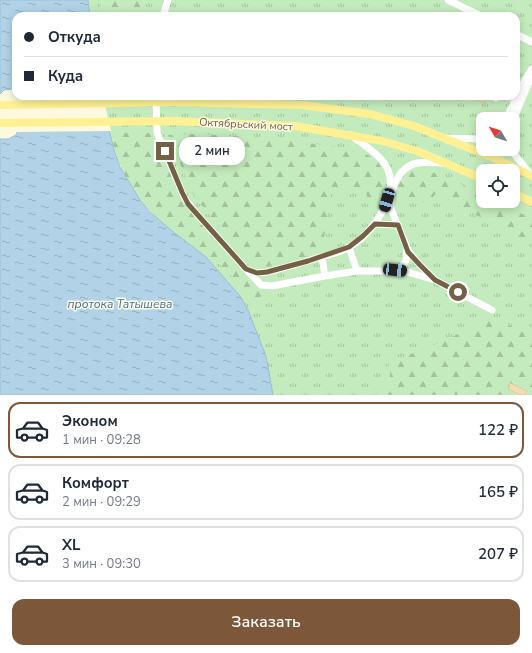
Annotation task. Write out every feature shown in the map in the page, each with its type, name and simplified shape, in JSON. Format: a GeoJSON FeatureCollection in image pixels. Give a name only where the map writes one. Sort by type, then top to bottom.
{"type":"FeatureCollection","features":[{"type":"Feature","properties":{"kind":"main road","name":"Октябрьский мост"},"geometry":{"type":"LineString","coordinates":[[0,105],[174,102],[302,104],[370,114],[414,126],[494,158],[531,176]]}},
{"type":"Feature","properties":{"kind":"main road","name":"Октябрьский мост"},"geometry":{"type":"LineString","coordinates":[[0,123],[174,121],[296,126],[382,141],[417,151],[476,176]]}},
{"type":"Feature","properties":{"kind":"main road"},"geometry":{"type":"LineString","coordinates":[[520,196],[532,202]]}},
{"type":"Feature","properties":{"kind":"lane"},"geometry":{"type":"LineString","coordinates":[[164,12],[168,0]]}},
{"type":"Feature","properties":{"kind":"lane"},"geometry":{"type":"LineString","coordinates":[[448,0],[473,12]]}},
{"type":"Feature","properties":{"kind":"lane"},"geometry":{"type":"LineString","coordinates":[[520,36],[532,42]]}},
{"type":"Feature","properties":{"kind":"lane"},"geometry":{"type":"LineString","coordinates":[[520,90],[532,69]]}},
{"type":"Feature","properties":{"kind":"lane"},"geometry":{"type":"LineString","coordinates":[[516,112],[532,75]]}},
{"type":"Feature","properties":{"kind":"lane"},"geometry":{"type":"LineString","coordinates":[[156,100],[158,134],[184,197],[191,208],[260,284],[267,287],[357,271],[395,270],[414,273],[435,280],[492,310]]}},
{"type":"Feature","properties":{"kind":"lane"},"geometry":{"type":"LineString","coordinates":[[509,112],[515,100]]}},
{"type":"Feature","properties":{"kind":"lane"},"geometry":{"type":"LineString","coordinates":[[246,269],[260,274],[322,257],[349,247],[375,224],[384,209],[387,200],[390,187],[388,169],[381,159],[351,135]]}},
{"type":"Feature","properties":{"kind":"lane"},"geometry":{"type":"LineString","coordinates":[[445,138],[476,140]]}},
{"type":"Feature","properties":{"kind":"lane"},"geometry":{"type":"LineString","coordinates":[[515,156],[531,176]]}},
{"type":"Feature","properties":{"kind":"lane"},"geometry":{"type":"LineString","coordinates":[[435,280],[407,249],[391,204],[395,183],[398,177],[408,167],[416,163],[447,163]]}},
{"type":"Feature","properties":{"kind":"lane"},"geometry":{"type":"LineString","coordinates":[[375,224],[398,225]]}},
{"type":"Feature","properties":{"kind":"lane"},"geometry":{"type":"LineString","coordinates":[[349,247],[357,271]]}},
{"type":"Feature","properties":{"kind":"lane"},"geometry":{"type":"LineString","coordinates":[[395,270],[400,269],[406,260],[407,249]]}},
{"type":"Feature","properties":{"kind":"lane"},"geometry":{"type":"LineString","coordinates":[[322,257],[325,276]]}},
{"type":"Feature","properties":{"kind":"green space"},"geometry":{"type":"Polygon","coordinates":[[[88,0],[532,0],[532,395],[273,395],[266,356],[248,310],[240,296],[114,150],[102,100],[520,100],[520,12],[90,12],[88,0]]]}},
{"type":"Feature","properties":{"kind":"green space"},"geometry":{"type":"Polygon","coordinates":[[[101,0],[147,0],[144,12],[100,12],[101,0]]]}},
{"type":"Feature","properties":{"kind":"green space"},"geometry":{"type":"Polygon","coordinates":[[[110,133],[154,133],[179,195],[253,285],[257,289],[266,292],[259,298],[251,298],[219,263],[206,257],[188,244],[144,205],[133,190],[124,173],[116,155],[110,133]]]}},
{"type":"Feature","properties":{"kind":"green space"},"geometry":{"type":"Polygon","coordinates":[[[195,134],[296,141],[358,151],[369,155],[381,166],[384,177],[384,189],[381,200],[367,197],[366,192],[331,188],[322,252],[264,267],[257,267],[249,263],[194,196],[168,135],[195,134]]]}},
{"type":"Feature","properties":{"kind":"green space"},"geometry":{"type":"Polygon","coordinates":[[[425,169],[476,192],[476,208],[510,208],[532,219],[532,243],[435,194],[430,203],[394,199],[399,183],[405,176],[414,171],[425,169]]]}},
{"type":"Feature","properties":{"kind":"green space"},"geometry":{"type":"Polygon","coordinates":[[[493,317],[532,337],[532,395],[376,395],[390,377],[388,367],[390,362],[437,344],[493,317]]]}},
{"type":"Feature","properties":{"kind":"water"},"geometry":{"type":"Polygon","coordinates":[[[0,0],[88,0],[90,12],[12,12],[12,89],[4,90],[0,94],[0,0]]]}},
{"type":"Feature","properties":{"kind":"water","name":"протока Татышева"},"geometry":{"type":"Polygon","coordinates":[[[78,100],[102,100],[114,150],[120,167],[140,200],[150,212],[172,231],[206,257],[240,296],[248,310],[266,356],[273,395],[0,395],[0,139],[8,139],[16,135],[26,109],[78,100]]]}},
{"type":"Feature","properties":{"kind":"pier"},"geometry":{"type":"Polygon","coordinates":[[[22,100],[104,100],[111,131],[15,132],[24,108],[22,100]]]}},
{"type":"Feature","properties":{"kind":"building"},"geometry":{"type":"Polygon","coordinates":[[[478,100],[485,100],[484,103],[478,100]]]}},
{"type":"Feature","properties":{"kind":"building"},"geometry":{"type":"Polygon","coordinates":[[[510,383],[527,391],[525,395],[521,395],[508,389],[510,383]]]}},
{"type":"Feature","properties":{"kind":"route"},"geometry":{"type":"LineString","coordinates":[[165,151],[188,204],[246,269],[254,273],[260,274],[337,252],[357,242],[375,224],[398,225],[408,252],[435,280],[458,292]]}}]}
